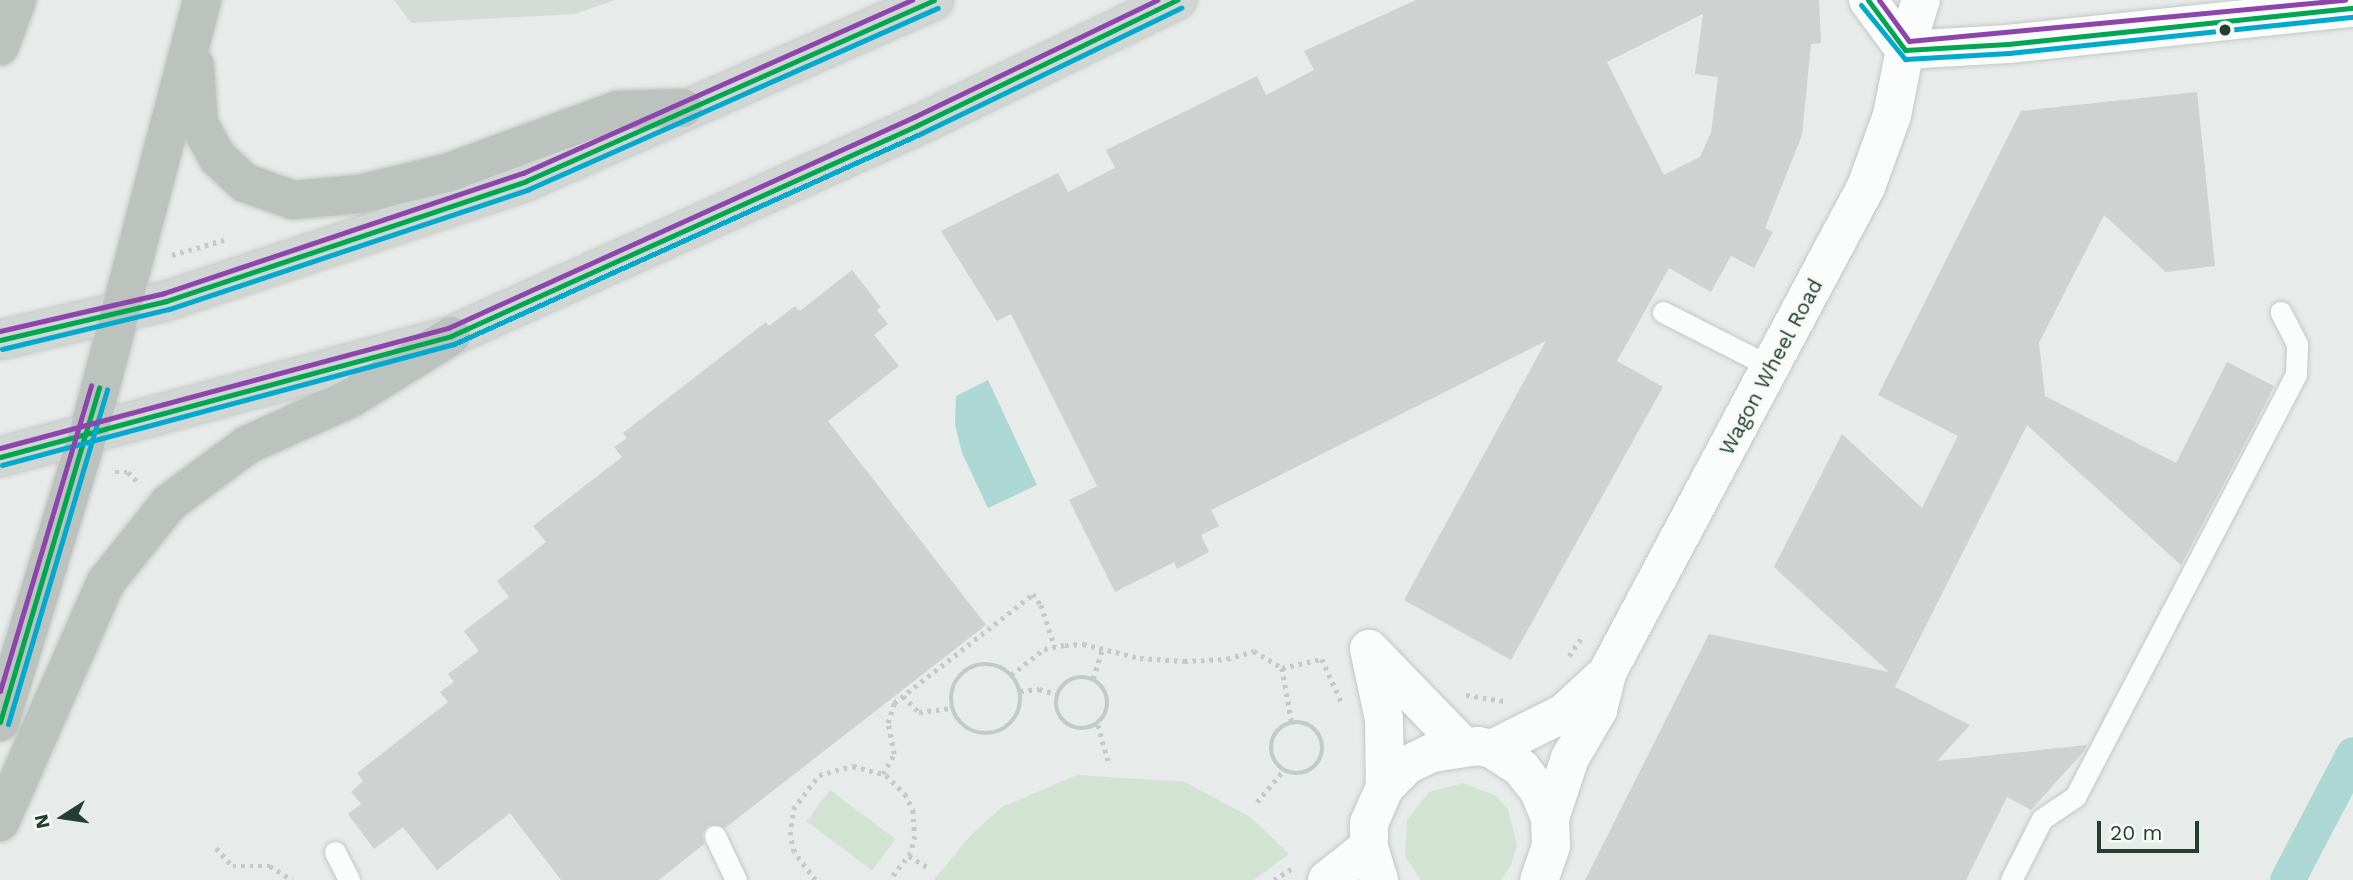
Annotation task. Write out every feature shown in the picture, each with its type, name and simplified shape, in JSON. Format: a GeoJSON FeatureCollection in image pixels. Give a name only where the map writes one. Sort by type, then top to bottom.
{"type":"FeatureCollection","features":[{"type":"Feature","properties":{"kind":"highway"},"geometry":{"type":"LineString","coordinates":[[0,46],[17,0]]}},
{"type":"Feature","properties":{"kind":"highway"},"geometry":{"type":"LineString","coordinates":[[200,7],[194,84],[199,124],[218,158],[245,183],[293,200],[360,194],[447,173],[617,110],[683,108]]}},
{"type":"Feature","properties":{"kind":"highway"},"geometry":{"type":"LineString","coordinates":[[0,722],[88,435],[118,312],[200,7]]}},
{"type":"Feature","properties":{"kind":"highway"},"geometry":{"type":"LineString","coordinates":[[0,822],[106,582],[169,503],[247,445],[351,398],[451,336]]}},
{"type":"Feature","properties":{"kind":"main road"},"geometry":{"type":"LineString","coordinates":[[17,336],[118,312],[353,242],[526,181],[683,108],[934,0]]}},
{"type":"Feature","properties":{"kind":"main road"},"geometry":{"type":"LineString","coordinates":[[6,456],[451,336],[918,125],[1177,0]]}},
{"type":"Feature","properties":{"kind":"street"},"geometry":{"type":"LineString","coordinates":[[1868,0],[1905,50],[2022,43],[2353,8]]}},
{"type":"Feature","properties":{"kind":"street","name":"Wagon Wheel Road"},"geometry":{"type":"LineString","coordinates":[[1550,818],[1570,758],[1598,710],[1607,673],[1866,187],[1892,115],[1905,50],[1921,0]]}},
{"type":"Feature","properties":{"kind":"street"},"geometry":{"type":"LineString","coordinates":[[1314,871],[1374,864],[1369,823],[1385,787],[1384,719],[1369,649],[1478,748],[1521,768],[1539,790],[1550,818],[1550,846],[1539,880]]}},
{"type":"Feature","properties":{"kind":"street","name":"Wagon Wheel Road"},"geometry":{"type":"LineString","coordinates":[[1385,787],[1408,765],[1478,748],[1564,713],[1607,673]]}},
{"type":"Feature","properties":{"kind":"lane"},"geometry":{"type":"LineString","coordinates":[[1663,312],[1771,367]]}},
{"type":"Feature","properties":{"kind":"lane"},"geometry":{"type":"LineString","coordinates":[[2011,880],[2042,819],[2075,797],[2296,374],[2297,344],[2281,312]]}},
{"type":"Feature","properties":{"kind":"lane"},"geometry":{"type":"LineString","coordinates":[[715,836],[736,880]]}},
{"type":"Feature","properties":{"kind":"lane"},"geometry":{"type":"LineString","coordinates":[[335,852],[349,880]]}},
{"type":"Feature","properties":{"kind":"path"},"geometry":{"type":"LineString","coordinates":[[164,257],[228,239]]}},
{"type":"Feature","properties":{"kind":"path"},"geometry":{"type":"LineString","coordinates":[[107,472],[128,472],[143,487]]}},
{"type":"Feature","properties":{"kind":"path"},"geometry":{"type":"LineString","coordinates":[[883,774],[895,747],[888,717],[903,696],[1033,594],[1041,605],[1055,647]]}},
{"type":"Feature","properties":{"kind":"path"},"geometry":{"type":"LineString","coordinates":[[1564,665],[1582,636]]}},
{"type":"Feature","properties":{"kind":"path"},"geometry":{"type":"LineString","coordinates":[[1012,675],[1024,661],[1055,647],[1083,643],[1140,658],[1184,662],[1227,659],[1254,651],[1282,668],[1322,659],[1343,706]]}},
{"type":"Feature","properties":{"kind":"path"},"geometry":{"type":"LineString","coordinates":[[1093,680],[1103,647]]}},
{"type":"Feature","properties":{"kind":"path"},"geometry":{"type":"LineString","coordinates":[[991,664],[1012,675],[1020,691],[1019,710],[998,732],[969,730],[952,708],[954,684],[969,668],[991,664]]}},
{"type":"Feature","properties":{"kind":"path"},"geometry":{"type":"LineString","coordinates":[[1282,668],[1293,723]]}},
{"type":"Feature","properties":{"kind":"path"},"geometry":{"type":"LineString","coordinates":[[1093,680],[1072,679],[1057,694],[1056,709],[1068,726],[1082,730],[1098,725]]}},
{"type":"Feature","properties":{"kind":"path"},"geometry":{"type":"LineString","coordinates":[[1093,680],[1109,702],[1098,725],[1108,761]]}},
{"type":"Feature","properties":{"kind":"path"},"geometry":{"type":"LineString","coordinates":[[1020,691],[1039,689],[1057,694]]}},
{"type":"Feature","properties":{"kind":"path"},"geometry":{"type":"LineString","coordinates":[[1453,690],[1479,700],[1510,701]]}},
{"type":"Feature","properties":{"kind":"path"},"geometry":{"type":"LineString","coordinates":[[903,696],[919,712],[952,708]]}},
{"type":"Feature","properties":{"kind":"path"},"geometry":{"type":"LineString","coordinates":[[1293,723],[1315,730],[1322,753],[1308,772],[1283,771],[1273,760],[1271,744],[1278,730],[1293,723]]}},
{"type":"Feature","properties":{"kind":"path"},"geometry":{"type":"LineString","coordinates":[[815,880],[798,860],[790,835],[790,818],[801,793],[819,775],[835,768],[861,766],[883,774],[900,787],[913,810],[915,836],[909,856],[890,880]]}},
{"type":"Feature","properties":{"kind":"path"},"geometry":{"type":"LineString","coordinates":[[1257,802],[1283,771]]}},
{"type":"Feature","properties":{"kind":"path"},"geometry":{"type":"LineString","coordinates":[[216,848],[233,866],[270,866],[292,880]]}},
{"type":"Feature","properties":{"kind":"path"},"geometry":{"type":"LineString","coordinates":[[909,856],[929,868]]}},
{"type":"Feature","properties":{"kind":"path"},"geometry":{"type":"LineString","coordinates":[[1274,880],[1314,871]]}},
{"type":"Feature","properties":{"kind":"shaded area"},"geometry":{"type":"Polygon","coordinates":[[[394,0],[615,0],[575,14],[411,23],[394,0]]]}},
{"type":"Feature","properties":{"kind":"green space"},"geometry":{"type":"Polygon","coordinates":[[[1077,775],[1185,782],[1250,817],[1289,854],[1254,880],[934,880],[971,835],[1002,807],[1077,775]]]}},
{"type":"Feature","properties":{"kind":"green space"},"geometry":{"type":"Polygon","coordinates":[[[1463,783],[1496,796],[1508,809],[1517,846],[1511,865],[1501,880],[1421,880],[1405,856],[1407,820],[1429,792],[1463,783]]]}},
{"type":"Feature","properties":{"kind":"green space"},"geometry":{"type":"Polygon","coordinates":[[[830,790],[895,839],[872,870],[807,821],[830,790]]]}},
{"type":"Feature","properties":{"kind":"water"},"geometry":{"type":"Polygon","coordinates":[[[988,380],[1037,485],[988,508],[962,453],[955,424],[956,396],[988,380]]]}},
{"type":"Feature","properties":{"kind":"building"},"geometry":{"type":"Polygon","coordinates":[[[1416,0],[1819,0],[1821,43],[1811,44],[1802,135],[1765,228],[1773,232],[1754,268],[1731,256],[1711,292],[1669,268],[1617,361],[1663,387],[1511,660],[1404,600],[1546,341],[1211,510],[1219,526],[1201,535],[1209,552],[1177,569],[1174,562],[1115,592],[1069,500],[1097,486],[1011,314],[997,321],[941,231],[1058,173],[1068,192],[1115,168],[1106,150],[1257,76],[1266,95],[1314,70],[1304,51],[1416,0]],[[1703,14],[1607,62],[1664,175],[1700,157],[1711,133],[1718,77],[1695,74],[1703,14]]]}},
{"type":"Feature","properties":{"kind":"building"},"geometry":{"type":"Polygon","coordinates":[[[2197,92],[2215,266],[2166,272],[2104,215],[2039,343],[2045,396],[2176,463],[2227,362],[2274,386],[2253,428],[2181,565],[2027,425],[1895,687],[1970,725],[1937,761],[2087,745],[2084,751],[2031,810],[2007,797],[1966,880],[1585,880],[1709,634],[1889,672],[1774,567],[1842,434],[1922,508],[1958,436],[1878,395],[2021,111],[2197,92]]]}},
{"type":"Feature","properties":{"kind":"building"},"geometry":{"type":"Polygon","coordinates":[[[852,270],[881,307],[877,310],[888,324],[874,335],[899,366],[828,421],[986,625],[725,828],[709,825],[702,834],[704,844],[659,880],[561,880],[510,813],[437,870],[403,827],[374,849],[348,814],[361,804],[351,792],[363,781],[357,773],[448,702],[440,692],[454,682],[448,674],[479,651],[464,631],[509,597],[497,581],[546,542],[533,526],[622,457],[614,447],[627,438],[623,433],[766,322],[769,326],[795,306],[800,311],[852,270]]]}},
{"type":"Feature","properties":{"kind":"waterway"},"geometry":{"type":"LineString","coordinates":[[2287,880],[2353,754]]}},
{"type":"Feature","properties":{"kind":"transit line"},"geometry":{"type":"LineString","coordinates":[[0,331],[164,293],[523,173],[912,0]]}},
{"type":"Feature","properties":{"kind":"transit line"},"geometry":{"type":"LineString","coordinates":[[0,340],[166,301],[526,181],[934,0]]}},
{"type":"Feature","properties":{"kind":"transit line"},"geometry":{"type":"LineString","coordinates":[[0,448],[448,328],[914,117],[1157,0]]}},
{"type":"Feature","properties":{"kind":"transit line"},"geometry":{"type":"LineString","coordinates":[[0,457],[451,336],[918,125],[1177,0]]}},
{"type":"Feature","properties":{"kind":"transit line"},"geometry":{"type":"LineString","coordinates":[[1868,0],[1905,50],[2008,44],[2353,8]]}},
{"type":"Feature","properties":{"kind":"transit line"},"geometry":{"type":"LineString","coordinates":[[1879,0],[1909,41],[2345,0]]}},
{"type":"Feature","properties":{"kind":"transit line"},"geometry":{"type":"LineString","coordinates":[[1861,5],[1905,59],[2009,53],[2353,17]]}},
{"type":"Feature","properties":{"kind":"transit line"},"geometry":{"type":"LineString","coordinates":[[2,349],[169,309],[529,189],[938,8]]}},
{"type":"Feature","properties":{"kind":"transit line"},"geometry":{"type":"LineString","coordinates":[[2,465],[454,344],[922,133],[1181,8]]}},
{"type":"Feature","properties":{"kind":"transit line"},"geometry":{"type":"LineString","coordinates":[[0,691],[91,385]]}},
{"type":"Feature","properties":{"kind":"transit line"},"geometry":{"type":"LineString","coordinates":[[0,722],[99,387]]}},
{"type":"Feature","properties":{"kind":"transit line"},"geometry":{"type":"LineString","coordinates":[[8,724],[107,389]]}}]}
